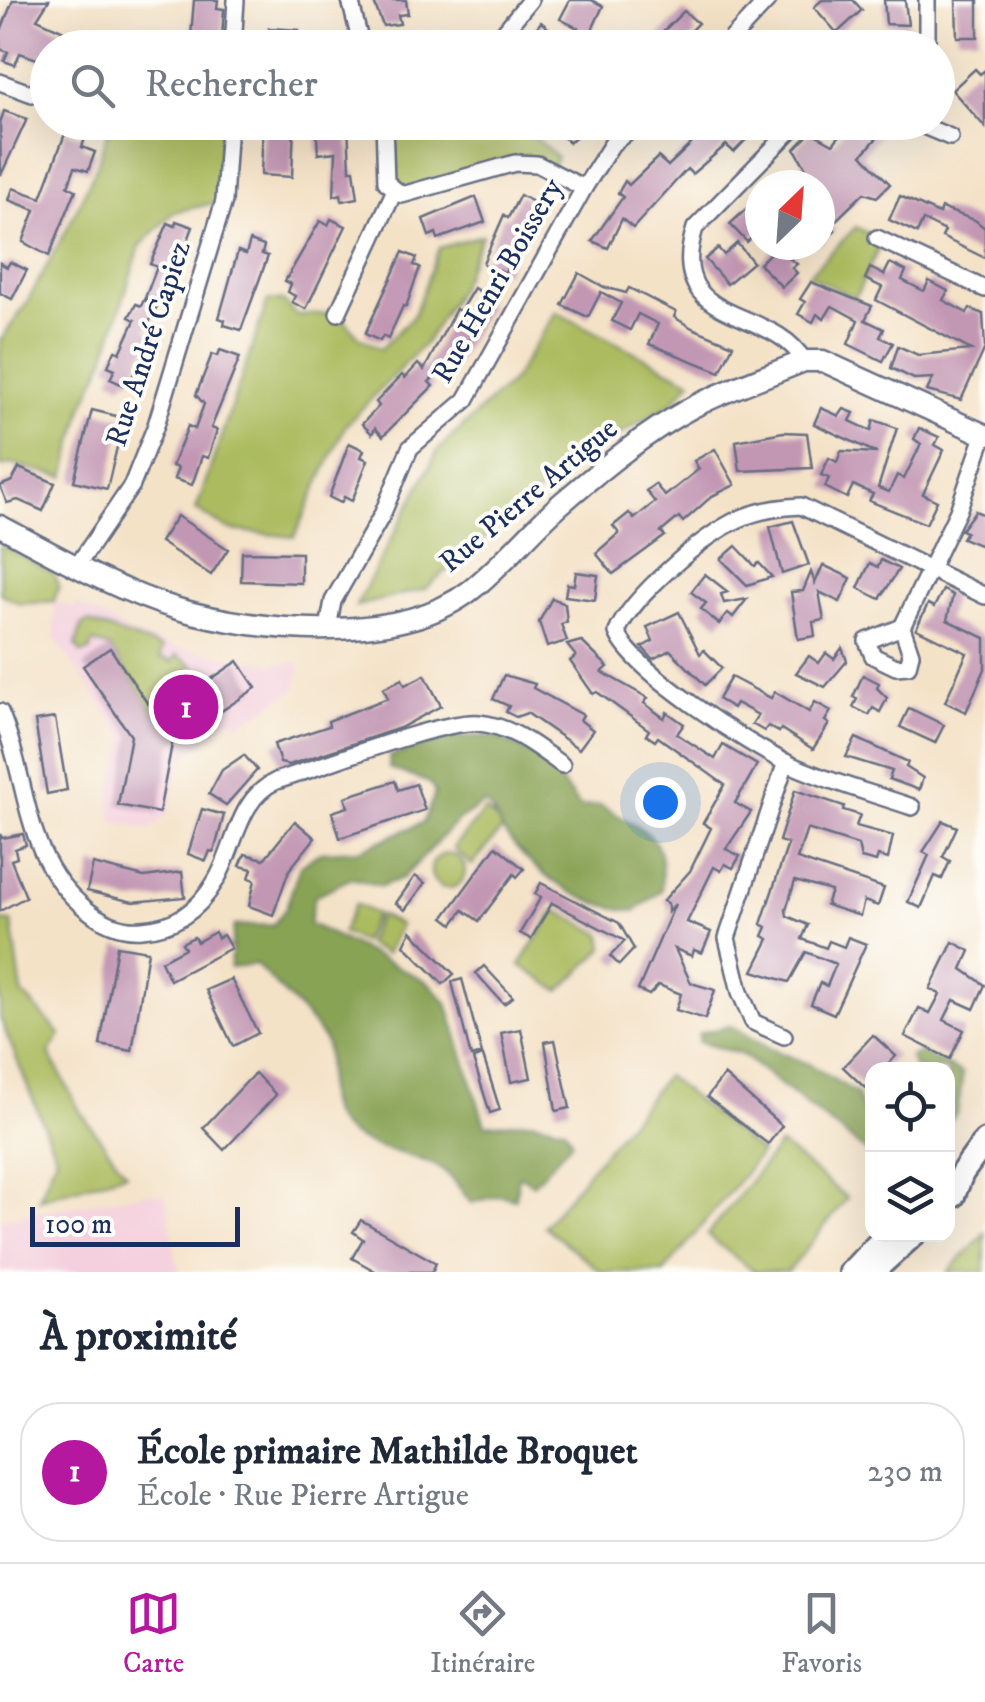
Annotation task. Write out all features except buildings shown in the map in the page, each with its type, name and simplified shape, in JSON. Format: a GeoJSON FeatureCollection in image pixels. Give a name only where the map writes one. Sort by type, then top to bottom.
{"type":"FeatureCollection","features":[{"type":"Feature","properties":{"kind":"main road","name":"Rue Pierre Artigue"},"geometry":{"type":"LineString","coordinates":[[0,526],[77,566],[180,610],[238,621],[328,628],[385,625],[434,612],[472,589],[565,500],[657,428],[694,406],[804,360]]}},
{"type":"Feature","properties":{"kind":"main road"},"geometry":{"type":"LineString","coordinates":[[804,360],[823,361],[985,434]]}},
{"type":"Feature","properties":{"kind":"main road"},"geometry":{"type":"LineString","coordinates":[[955,1158],[985,1119]]}},
{"type":"Feature","properties":{"kind":"main road"},"geometry":{"type":"LineString","coordinates":[[955,1188],[985,1141]]}},
{"type":"Feature","properties":{"kind":"main road"},"geometry":{"type":"LineString","coordinates":[[851,1272],[880,1242]]}},
{"type":"Feature","properties":{"kind":"main road"},"geometry":{"type":"LineString","coordinates":[[872,1272],[905,1242]]}},
{"type":"Feature","properties":{"kind":"street"},"geometry":{"type":"LineString","coordinates":[[235,30],[236,0]]}},
{"type":"Feature","properties":{"kind":"street"},"geometry":{"type":"LineString","coordinates":[[350,0],[358,30]]}},
{"type":"Feature","properties":{"kind":"street"},"geometry":{"type":"LineString","coordinates":[[506,30],[530,0]]}},
{"type":"Feature","properties":{"kind":"street"},"geometry":{"type":"LineString","coordinates":[[740,30],[768,0]]}},
{"type":"Feature","properties":{"kind":"street"},"geometry":{"type":"LineString","coordinates":[[927,0],[927,30]]}},
{"type":"Feature","properties":{"kind":"street"},"geometry":{"type":"LineString","coordinates":[[0,82],[30,93]]}},
{"type":"Feature","properties":{"kind":"street","name":"Rue André Capiez"},"geometry":{"type":"LineString","coordinates":[[77,566],[132,484],[156,425],[224,201],[227,140]]}},
{"type":"Feature","properties":{"kind":"street"},"geometry":{"type":"LineString","coordinates":[[385,140],[386,182],[394,192],[410,194],[515,162],[537,164],[584,188]]}},
{"type":"Feature","properties":{"kind":"street","name":"Rue Henri Boissery"},"geometry":{"type":"LineString","coordinates":[[328,628],[334,601],[382,515],[410,448],[466,400],[584,188],[617,140]]}},
{"type":"Feature","properties":{"kind":"street"},"geometry":{"type":"LineString","coordinates":[[781,140],[695,228],[689,248],[693,277],[707,302],[777,337],[804,360]]}},
{"type":"Feature","properties":{"kind":"street"},"geometry":{"type":"LineString","coordinates":[[338,313],[394,192]]}},
{"type":"Feature","properties":{"kind":"street"},"geometry":{"type":"LineString","coordinates":[[877,238],[985,290]]}},
{"type":"Feature","properties":{"kind":"street"},"geometry":{"type":"LineString","coordinates":[[902,627],[958,512],[985,434]]}},
{"type":"Feature","properties":{"kind":"street"},"geometry":{"type":"LineString","coordinates":[[912,807],[786,762],[652,674],[623,648],[618,632],[625,612],[734,521],[775,507],[800,506],[985,596]]}},
{"type":"Feature","properties":{"kind":"street"},"geometry":{"type":"LineString","coordinates":[[0,712],[49,872],[100,920],[135,930],[178,921],[206,897],[247,806],[262,787],[276,781],[459,724],[500,728],[527,740],[562,765]]}},
{"type":"Feature","properties":{"kind":"street"},"geometry":{"type":"LineString","coordinates":[[784,1036],[753,1022],[740,992],[727,938],[786,762]]}},
{"type":"Feature","properties":{"kind":"shaded area"},"geometry":{"type":"Polygon","coordinates":[[[54,601],[74,609],[78,604],[136,636],[178,648],[269,663],[300,663],[296,689],[238,725],[231,717],[179,763],[169,812],[151,829],[114,822],[109,804],[125,738],[55,639],[54,601]]]}},
{"type":"Feature","properties":{"kind":"shaded area"},"geometry":{"type":"Polygon","coordinates":[[[147,1193],[165,1195],[179,1272],[0,1272],[0,1219],[147,1193]]]}},
{"type":"Feature","properties":{"kind":"green space"},"geometry":{"type":"Polygon","coordinates":[[[105,140],[227,140],[224,201],[174,212],[140,246],[103,364],[83,407],[65,477],[12,464],[0,467],[0,341],[25,306],[96,168],[105,140]]]}},
{"type":"Feature","properties":{"kind":"green space"},"geometry":{"type":"Polygon","coordinates":[[[386,140],[538,140],[557,157],[550,171],[537,164],[394,192],[386,140]]]}},
{"type":"Feature","properties":{"kind":"green space"},"geometry":{"type":"Polygon","coordinates":[[[856,227],[882,241],[855,298],[808,275],[823,260],[835,260],[835,248],[856,227]]]}},
{"type":"Feature","properties":{"kind":"green space"},"geometry":{"type":"Polygon","coordinates":[[[482,235],[458,290],[426,342],[345,426],[294,537],[230,530],[196,510],[268,300],[283,301],[296,315],[338,313],[360,338],[381,349],[414,315],[439,248],[482,235]]]}},
{"type":"Feature","properties":{"kind":"green space"},"geometry":{"type":"Polygon","coordinates":[[[556,312],[691,381],[672,403],[572,463],[425,589],[356,606],[439,449],[513,380],[556,312]]]}},
{"type":"Feature","properties":{"kind":"green space"},"geometry":{"type":"Polygon","coordinates":[[[0,545],[53,573],[59,586],[54,601],[21,604],[0,593],[0,545]]]}},
{"type":"Feature","properties":{"kind":"green space"},"geometry":{"type":"Polygon","coordinates":[[[88,622],[162,648],[160,658],[173,662],[176,655],[191,664],[204,684],[156,716],[110,648],[93,642],[90,651],[81,653],[76,645],[82,625],[88,622]]]}},
{"type":"Feature","properties":{"kind":"green space"},"geometry":{"type":"Polygon","coordinates":[[[494,736],[543,759],[580,807],[600,805],[650,836],[661,856],[661,891],[635,911],[578,896],[546,876],[518,850],[485,803],[457,821],[403,878],[381,886],[352,878],[315,896],[309,923],[428,982],[447,1003],[485,1125],[533,1121],[565,1128],[572,1141],[533,1184],[519,1175],[515,1199],[500,1195],[471,1203],[440,1168],[363,1141],[341,1127],[327,1099],[327,1055],[322,1037],[256,964],[230,968],[234,926],[273,925],[286,908],[300,866],[321,852],[360,850],[424,822],[435,793],[430,783],[389,768],[390,756],[454,737],[494,736]]]}},
{"type":"Feature","properties":{"kind":"green space"},"geometry":{"type":"Polygon","coordinates":[[[485,810],[504,827],[472,865],[453,848],[485,810]]]}},
{"type":"Feature","properties":{"kind":"green space"},"geometry":{"type":"Polygon","coordinates":[[[448,854],[460,859],[465,871],[460,883],[448,888],[436,883],[431,871],[436,859],[448,854]]]}},
{"type":"Feature","properties":{"kind":"green space"},"geometry":{"type":"Polygon","coordinates":[[[355,904],[376,914],[362,942],[342,932],[355,904]]]}},
{"type":"Feature","properties":{"kind":"green space"},"geometry":{"type":"Polygon","coordinates":[[[555,910],[602,934],[604,948],[560,991],[520,965],[555,910]]]}},
{"type":"Feature","properties":{"kind":"green space"},"geometry":{"type":"Polygon","coordinates":[[[379,915],[400,925],[386,954],[366,944],[379,915]]]}},
{"type":"Feature","properties":{"kind":"green space"},"geometry":{"type":"Polygon","coordinates":[[[0,921],[12,922],[22,993],[61,1035],[49,1053],[81,1113],[126,1173],[39,1199],[56,1156],[0,1018],[0,921]]]}},
{"type":"Feature","properties":{"kind":"green space"},"geometry":{"type":"Polygon","coordinates":[[[731,1026],[768,1048],[811,1065],[857,1094],[865,1114],[865,1151],[741,1054],[699,1042],[699,1033],[731,1026]]]}},
{"type":"Feature","properties":{"kind":"green space"},"geometry":{"type":"Polygon","coordinates":[[[920,1052],[940,1062],[912,1062],[910,1057],[920,1052]]]}},
{"type":"Feature","properties":{"kind":"green space"},"geometry":{"type":"Polygon","coordinates":[[[955,1070],[963,1074],[955,1115],[955,1070]]]}},
{"type":"Feature","properties":{"kind":"green space"},"geometry":{"type":"Polygon","coordinates":[[[666,1076],[761,1153],[664,1272],[601,1272],[544,1226],[666,1076]]]}},
{"type":"Feature","properties":{"kind":"green space"},"geometry":{"type":"Polygon","coordinates":[[[780,1144],[847,1198],[788,1272],[754,1272],[707,1235],[780,1144]]]}},
{"type":"Feature","properties":{"kind":"green space"},"geometry":{"type":"Polygon","coordinates":[[[985,1233],[985,1272],[948,1272],[985,1233]]]}},
{"type":"Feature","properties":{"kind":"place","name":"École primaire Mathilde Broquet"},"geometry":{"type":"Point","coordinates":[186,707]}}]}
